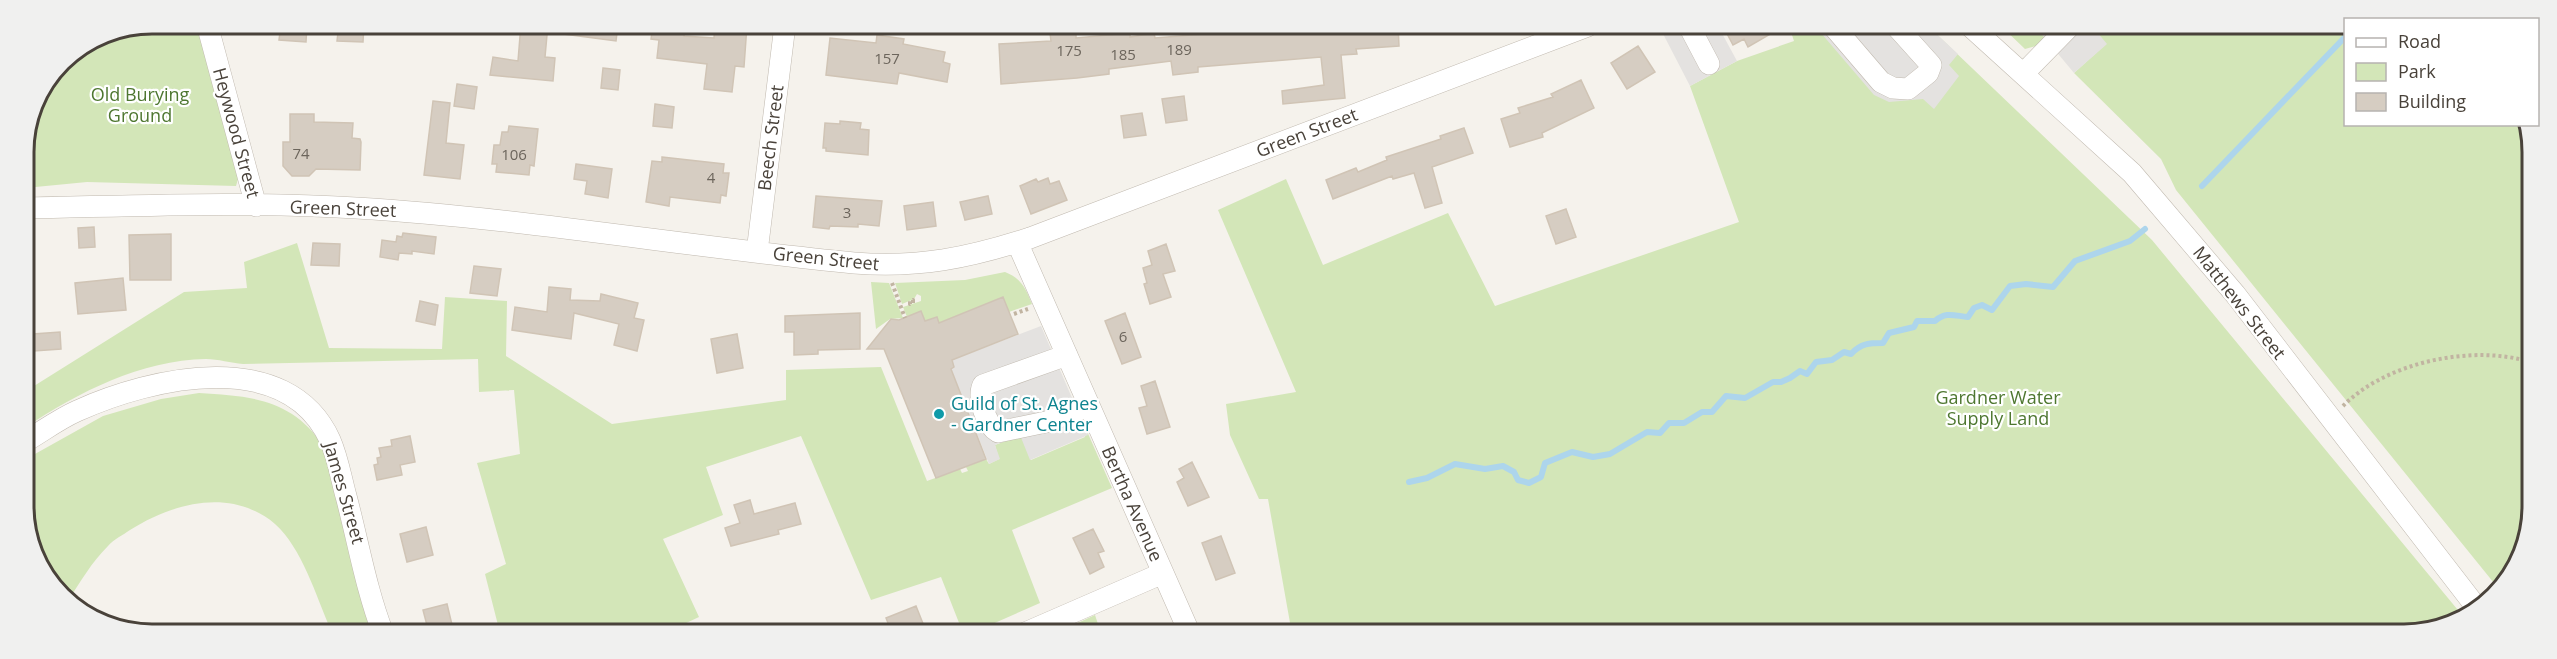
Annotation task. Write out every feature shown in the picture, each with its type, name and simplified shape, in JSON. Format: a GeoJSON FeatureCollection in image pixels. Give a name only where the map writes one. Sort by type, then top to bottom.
{"type":"FeatureCollection","features":[{"type":"Feature","properties":{"kind":"street","name":"Heywood Street"},"geometry":{"type":"LineString","coordinates":[[210,34],[256,206]]}},
{"type":"Feature","properties":{"kind":"street","name":"Beech Street"},"geometry":{"type":"LineString","coordinates":[[756,252],[784,34]]}},
{"type":"Feature","properties":{"kind":"street","name":"Green Street"},"geometry":{"type":"LineString","coordinates":[[35,208],[144,205],[353,208],[462,216],[756,252],[897,265],[965,258],[1017,242],[1567,34]]}},
{"type":"Feature","properties":{"kind":"street"},"geometry":{"type":"LineString","coordinates":[[1693,34],[1708,64]]}},
{"type":"Feature","properties":{"kind":"street"},"geometry":{"type":"LineString","coordinates":[[1840,34],[1881,82],[1887,86],[1908,89],[1928,73],[1931,65],[1903,34]]}},
{"type":"Feature","properties":{"kind":"street","name":"Matthews Street"},"geometry":{"type":"LineString","coordinates":[[1979,34],[2132,173],[2157,199],[2235,294],[2473,603]]}},
{"type":"Feature","properties":{"kind":"street"},"geometry":{"type":"LineString","coordinates":[[2023,74],[2062,34]]}},
{"type":"Feature","properties":{"kind":"street","name":"Bertha Avenue"},"geometry":{"type":"LineString","coordinates":[[1017,242],[1186,624]]}},
{"type":"Feature","properties":{"kind":"street"},"geometry":{"type":"LineString","coordinates":[[1067,355],[983,385],[980,399],[993,428],[998,432],[1046,422],[1089,406]]}},
{"type":"Feature","properties":{"kind":"street","name":"James Street"},"geometry":{"type":"LineString","coordinates":[[34,436],[86,407],[142,389],[180,381],[220,378],[253,380],[296,397],[316,416],[333,447],[381,624]]}},
{"type":"Feature","properties":{"kind":"street"},"geometry":{"type":"LineString","coordinates":[[1046,624],[1163,573]]}},
{"type":"Feature","properties":{"kind":"path"},"geometry":{"type":"LineString","coordinates":[[892,283],[905,318]]}},
{"type":"Feature","properties":{"kind":"path"},"geometry":{"type":"LineString","coordinates":[[901,306],[909,303]]}},
{"type":"Feature","properties":{"kind":"path"},"geometry":{"type":"LineString","coordinates":[[2330,420],[2354,394],[2414,366],[2451,358],[2484,356],[2522,360]]}},
{"type":"Feature","properties":{"kind":"green space","name":"Old Burying Ground"},"geometry":{"type":"Polygon","coordinates":[[[152,34],[202,34],[238,179],[236,186],[87,182],[35,187],[36,137],[43,107],[54,87],[69,69],[87,54],[107,43],[152,34]]]}},
{"type":"Feature","properties":{"kind":"green space","name":"Gardner Water Supply Land"},"geometry":{"type":"Polygon","coordinates":[[[1792,34],[1936,34],[2152,240],[2459,611],[2450,616],[2412,624],[1290,624],[1268,499],[1259,499],[1230,435],[1226,404],[1296,392],[1218,210],[1286,179],[1323,265],[1448,213],[1495,306],[1739,222],[1690,86],[1737,61],[1794,41],[1792,34]]]}},
{"type":"Feature","properties":{"kind":"green space"},"geometry":{"type":"Polygon","coordinates":[[[2009,34],[2042,34],[2045,38],[2036,46],[2025,49],[2009,34]]]}},
{"type":"Feature","properties":{"kind":"green space"},"geometry":{"type":"Polygon","coordinates":[[[2098,34],[2344,34],[2344,126],[2519,126],[2522,145],[2522,514],[2514,552],[2494,583],[2176,190],[2161,159],[2074,73],[2106,44],[2098,34]]]}},
{"type":"Feature","properties":{"kind":"green space"},"geometry":{"type":"Polygon","coordinates":[[[297,243],[329,348],[442,349],[445,297],[507,301],[506,356],[612,424],[786,400],[786,370],[881,367],[927,481],[960,469],[962,473],[968,471],[966,467],[986,459],[989,464],[999,459],[995,445],[1021,435],[1031,460],[1085,437],[1082,420],[1112,488],[1012,530],[1040,603],[992,624],[959,624],[941,577],[871,600],[801,436],[706,467],[723,515],[663,539],[699,617],[684,624],[498,624],[485,574],[506,564],[477,463],[520,454],[514,390],[479,392],[478,359],[243,364],[211,359],[182,361],[158,365],[112,380],[89,390],[34,422],[34,386],[184,292],[247,288],[244,262],[297,243]]]}},
{"type":"Feature","properties":{"kind":"green space"},"geometry":{"type":"Polygon","coordinates":[[[1005,272],[1015,277],[1022,285],[1032,304],[1009,312],[1003,297],[939,323],[937,317],[925,321],[921,311],[907,317],[903,307],[921,301],[921,296],[917,294],[914,299],[902,304],[895,283],[965,280],[1005,272]]]}},
{"type":"Feature","properties":{"kind":"green space"},"geometry":{"type":"Polygon","coordinates":[[[871,282],[889,283],[903,318],[890,319],[876,329],[871,282]]]}},
{"type":"Feature","properties":{"kind":"green space"},"geometry":{"type":"Polygon","coordinates":[[[199,393],[253,399],[285,410],[312,431],[324,447],[373,624],[328,624],[301,559],[285,534],[258,513],[240,506],[221,503],[183,506],[147,520],[113,541],[86,572],[73,593],[69,590],[54,572],[47,559],[37,530],[34,506],[34,454],[103,416],[161,399],[199,393]]]}},
{"type":"Feature","properties":{"kind":"green space"},"geometry":{"type":"Polygon","coordinates":[[[1095,615],[1098,624],[1076,624],[1095,615]]]}},
{"type":"Feature","properties":{"kind":"shaded area"},"geometry":{"type":"Polygon","coordinates":[[[1663,34],[1722,34],[1737,61],[1690,86],[1663,34]]]}},
{"type":"Feature","properties":{"kind":"shaded area"},"geometry":{"type":"Polygon","coordinates":[[[1822,34],[1937,34],[1958,54],[1949,65],[1959,76],[1934,109],[1923,99],[1889,102],[1874,95],[1822,34]]]}},
{"type":"Feature","properties":{"kind":"shaded area"},"geometry":{"type":"Polygon","coordinates":[[[2042,34],[2099,34],[2107,44],[2074,73],[2042,34]]]}},
{"type":"Feature","properties":{"kind":"shaded area"},"geometry":{"type":"Polygon","coordinates":[[[1041,326],[1088,435],[1030,460],[1020,435],[995,445],[1000,459],[989,464],[951,369],[954,367],[952,360],[1041,326]]]}},
{"type":"Feature","properties":{"kind":"building"},"geometry":{"type":"Polygon","coordinates":[[[280,34],[306,34],[306,42],[279,40],[280,34]]]}},
{"type":"Feature","properties":{"kind":"building"},"geometry":{"type":"Polygon","coordinates":[[[338,34],[363,34],[363,42],[337,41],[338,34]]]}},
{"type":"Feature","properties":{"kind":"building"},"geometry":{"type":"Polygon","coordinates":[[[520,34],[547,34],[545,57],[555,58],[553,81],[490,75],[493,57],[518,61],[520,34]]]}},
{"type":"Feature","properties":{"kind":"building"},"geometry":{"type":"Polygon","coordinates":[[[564,34],[617,34],[616,41],[564,34]]]}},
{"type":"Feature","properties":{"kind":"building"},"geometry":{"type":"Polygon","coordinates":[[[652,34],[684,34],[684,36],[714,38],[714,34],[746,34],[744,67],[735,66],[732,92],[704,89],[707,64],[657,58],[659,40],[651,39],[652,34]]]}},
{"type":"Feature","properties":{"kind":"building"},"geometry":{"type":"Polygon","coordinates":[[[1050,34],[1076,34],[1076,38],[1154,34],[1155,38],[1204,34],[1398,34],[1399,46],[1356,49],[1357,54],[1341,55],[1345,98],[1283,104],[1282,91],[1324,85],[1321,57],[1198,67],[1198,72],[1173,75],[1171,61],[1109,69],[1109,74],[1001,84],[999,44],[1051,41],[1050,34]]]}},
{"type":"Feature","properties":{"kind":"building"},"geometry":{"type":"Polygon","coordinates":[[[1727,34],[1770,34],[1748,47],[1744,39],[1733,45],[1727,34]]]}},
{"type":"Feature","properties":{"kind":"building"},"geometry":{"type":"Polygon","coordinates":[[[877,35],[904,39],[903,44],[945,52],[943,62],[950,64],[947,82],[899,73],[897,84],[826,75],[830,38],[876,43],[877,35]]]}},
{"type":"Feature","properties":{"kind":"building"},"geometry":{"type":"Polygon","coordinates":[[[1638,46],[1655,72],[1627,89],[1611,63],[1638,46]]]}},
{"type":"Feature","properties":{"kind":"building"},"geometry":{"type":"Polygon","coordinates":[[[603,68],[620,70],[618,90],[601,88],[603,68]]]}},
{"type":"Feature","properties":{"kind":"building"},"geometry":{"type":"Polygon","coordinates":[[[1581,80],[1594,108],[1542,133],[1543,137],[1510,147],[1501,119],[1520,113],[1518,108],[1553,97],[1551,94],[1581,80]]]}},
{"type":"Feature","properties":{"kind":"building"},"geometry":{"type":"Polygon","coordinates":[[[457,84],[477,87],[474,109],[454,106],[457,84]]]}},
{"type":"Feature","properties":{"kind":"building"},"geometry":{"type":"Polygon","coordinates":[[[1184,96],[1187,120],[1166,123],[1162,99],[1184,96]]]}},
{"type":"Feature","properties":{"kind":"building"},"geometry":{"type":"Polygon","coordinates":[[[433,101],[450,103],[446,143],[464,145],[460,179],[424,175],[433,101]]]}},
{"type":"Feature","properties":{"kind":"building"},"geometry":{"type":"Polygon","coordinates":[[[655,104],[674,107],[672,128],[653,126],[655,104]]]}},
{"type":"Feature","properties":{"kind":"building"},"geometry":{"type":"Polygon","coordinates":[[[1142,113],[1146,135],[1124,138],[1121,116],[1142,113]]]}},
{"type":"Feature","properties":{"kind":"building"},"geometry":{"type":"Polygon","coordinates":[[[290,114],[314,114],[314,122],[353,123],[352,138],[360,139],[361,142],[360,170],[316,169],[309,176],[292,176],[283,166],[283,142],[290,142],[290,114]]]}},
{"type":"Feature","properties":{"kind":"building"},"geometry":{"type":"Polygon","coordinates":[[[840,121],[861,123],[860,129],[869,130],[868,155],[826,151],[826,148],[823,148],[825,123],[840,124],[840,121]]]}},
{"type":"Feature","properties":{"kind":"building"},"geometry":{"type":"Polygon","coordinates":[[[509,126],[538,129],[534,166],[530,165],[529,175],[496,172],[497,164],[492,164],[494,145],[500,145],[502,132],[508,132],[509,126]]]}},
{"type":"Feature","properties":{"kind":"building"},"geometry":{"type":"Polygon","coordinates":[[[1464,128],[1473,153],[1432,167],[1442,203],[1425,208],[1414,173],[1393,179],[1392,176],[1333,199],[1326,180],[1356,168],[1358,172],[1387,160],[1386,157],[1441,139],[1440,136],[1464,128]]]}},
{"type":"Feature","properties":{"kind":"building"},"geometry":{"type":"Polygon","coordinates":[[[662,157],[724,164],[723,173],[729,173],[726,196],[721,195],[720,203],[670,197],[669,206],[646,202],[652,161],[662,162],[662,157]]]}},
{"type":"Feature","properties":{"kind":"building"},"geometry":{"type":"Polygon","coordinates":[[[576,164],[612,169],[608,198],[585,194],[587,181],[574,179],[576,164]]]}},
{"type":"Feature","properties":{"kind":"building"},"geometry":{"type":"Polygon","coordinates":[[[1048,178],[1050,184],[1059,181],[1067,200],[1031,214],[1020,186],[1036,179],[1038,182],[1048,178]]]}},
{"type":"Feature","properties":{"kind":"building"},"geometry":{"type":"Polygon","coordinates":[[[816,196],[882,201],[879,226],[858,224],[858,227],[830,226],[829,229],[813,227],[816,196]]]}},
{"type":"Feature","properties":{"kind":"building"},"geometry":{"type":"Polygon","coordinates":[[[988,196],[992,214],[965,220],[960,202],[988,196]]]}},
{"type":"Feature","properties":{"kind":"building"},"geometry":{"type":"Polygon","coordinates":[[[933,202],[936,226],[907,230],[904,206],[933,202]]]}},
{"type":"Feature","properties":{"kind":"building"},"geometry":{"type":"Polygon","coordinates":[[[1566,209],[1576,237],[1556,244],[1546,216],[1566,209]]]}},
{"type":"Feature","properties":{"kind":"building"},"geometry":{"type":"Polygon","coordinates":[[[94,227],[95,247],[79,248],[78,228],[94,227]]]}},
{"type":"Feature","properties":{"kind":"building"},"geometry":{"type":"Polygon","coordinates":[[[403,233],[436,237],[434,254],[412,251],[412,254],[399,253],[398,260],[380,257],[382,240],[396,242],[397,236],[402,237],[403,233]]]}},
{"type":"Feature","properties":{"kind":"building"},"geometry":{"type":"Polygon","coordinates":[[[171,234],[171,280],[130,280],[129,235],[171,234]]]}},
{"type":"Feature","properties":{"kind":"building"},"geometry":{"type":"Polygon","coordinates":[[[313,243],[340,244],[339,266],[311,265],[313,243]]]}},
{"type":"Feature","properties":{"kind":"building"},"geometry":{"type":"Polygon","coordinates":[[[1166,244],[1175,271],[1163,274],[1171,297],[1150,304],[1144,284],[1147,283],[1143,268],[1152,265],[1148,251],[1166,244]]]}},
{"type":"Feature","properties":{"kind":"building"},"geometry":{"type":"Polygon","coordinates":[[[474,266],[501,269],[497,296],[470,293],[474,266]]]}},
{"type":"Feature","properties":{"kind":"building"},"geometry":{"type":"Polygon","coordinates":[[[123,278],[126,310],[78,314],[75,283],[123,278]]]}},
{"type":"Feature","properties":{"kind":"building"},"geometry":{"type":"Polygon","coordinates":[[[549,287],[571,289],[570,300],[600,301],[601,294],[638,303],[634,318],[644,320],[637,351],[614,345],[619,324],[574,313],[571,339],[512,330],[515,307],[547,312],[549,287]]]}},
{"type":"Feature","properties":{"kind":"building","name":"Guild of St. Agnes - Gardner Center"},"geometry":{"type":"Polygon","coordinates":[[[1003,297],[1018,334],[952,360],[954,367],[951,369],[986,459],[936,478],[884,349],[867,349],[891,319],[899,320],[921,311],[925,321],[937,317],[939,323],[1003,297]]]}},
{"type":"Feature","properties":{"kind":"building"},"geometry":{"type":"Polygon","coordinates":[[[420,301],[438,305],[435,325],[416,321],[420,301]]]}},
{"type":"Feature","properties":{"kind":"building"},"geometry":{"type":"Polygon","coordinates":[[[860,313],[860,349],[818,350],[818,354],[794,355],[794,332],[785,332],[785,316],[860,313]]]}},
{"type":"Feature","properties":{"kind":"building"},"geometry":{"type":"Polygon","coordinates":[[[1125,313],[1141,357],[1122,364],[1105,321],[1125,313]]]}},
{"type":"Feature","properties":{"kind":"building"},"geometry":{"type":"Polygon","coordinates":[[[60,332],[61,349],[34,351],[34,334],[60,332]]]}},
{"type":"Feature","properties":{"kind":"building"},"geometry":{"type":"Polygon","coordinates":[[[737,334],[743,368],[717,373],[711,339],[737,334]]]}},
{"type":"Feature","properties":{"kind":"building"},"geometry":{"type":"Polygon","coordinates":[[[1155,381],[1170,427],[1147,434],[1139,408],[1147,406],[1141,386],[1155,381]]]}},
{"type":"Feature","properties":{"kind":"building"},"geometry":{"type":"Polygon","coordinates":[[[410,436],[415,462],[400,465],[402,475],[377,480],[374,465],[378,464],[377,458],[381,457],[379,448],[392,446],[391,440],[410,436]]]}},
{"type":"Feature","properties":{"kind":"building"},"geometry":{"type":"Polygon","coordinates":[[[1192,462],[1209,497],[1188,506],[1177,482],[1184,478],[1179,469],[1192,462]]]}},
{"type":"Feature","properties":{"kind":"building"},"geometry":{"type":"Polygon","coordinates":[[[750,500],[754,514],[795,503],[801,524],[778,530],[779,534],[731,546],[725,528],[740,523],[734,505],[750,500]]]}},
{"type":"Feature","properties":{"kind":"building"},"geometry":{"type":"Polygon","coordinates":[[[426,527],[433,555],[407,562],[400,534],[426,527]]]}},
{"type":"Feature","properties":{"kind":"building"},"geometry":{"type":"Polygon","coordinates":[[[1093,529],[1104,551],[1098,553],[1104,567],[1090,574],[1073,538],[1093,529]]]}},
{"type":"Feature","properties":{"kind":"building"},"geometry":{"type":"Polygon","coordinates":[[[1221,536],[1235,573],[1216,580],[1202,543],[1221,536]]]}},
{"type":"Feature","properties":{"kind":"building"},"geometry":{"type":"Polygon","coordinates":[[[447,604],[452,624],[427,624],[423,610],[447,604]]]}},
{"type":"Feature","properties":{"kind":"building"},"geometry":{"type":"Polygon","coordinates":[[[916,606],[923,624],[888,624],[886,618],[916,606]]]}},
{"type":"Feature","properties":{"kind":"waterway"},"geometry":{"type":"LineString","coordinates":[[2202,186],[2344,38]]}},
{"type":"Feature","properties":{"kind":"waterway"},"geometry":{"type":"LineString","coordinates":[[1409,482],[1427,478],[1455,464],[1485,469],[1503,466],[1514,472],[1518,480],[1529,483],[1541,477],[1545,463],[1572,452],[1593,457],[1610,454],[1647,432],[1660,433],[1669,423],[1684,423],[1702,412],[1712,412],[1726,396],[1745,398],[1773,382],[1781,382],[1800,371],[1807,374],[1816,362],[1832,360],[1844,352],[1851,354],[1866,344],[1883,343],[1889,333],[1914,327],[1917,321],[1935,321],[1947,315],[1968,317],[1974,308],[1982,305],[1992,310],[2010,286],[2026,284],[2053,287],[2075,261],[2130,241],[2145,229]]}},
{"type":"Feature","properties":{"kind":"place","name":"Guild of St. Agnes - Gardner Center"},"geometry":{"type":"Point","coordinates":[939,414]}}]}
